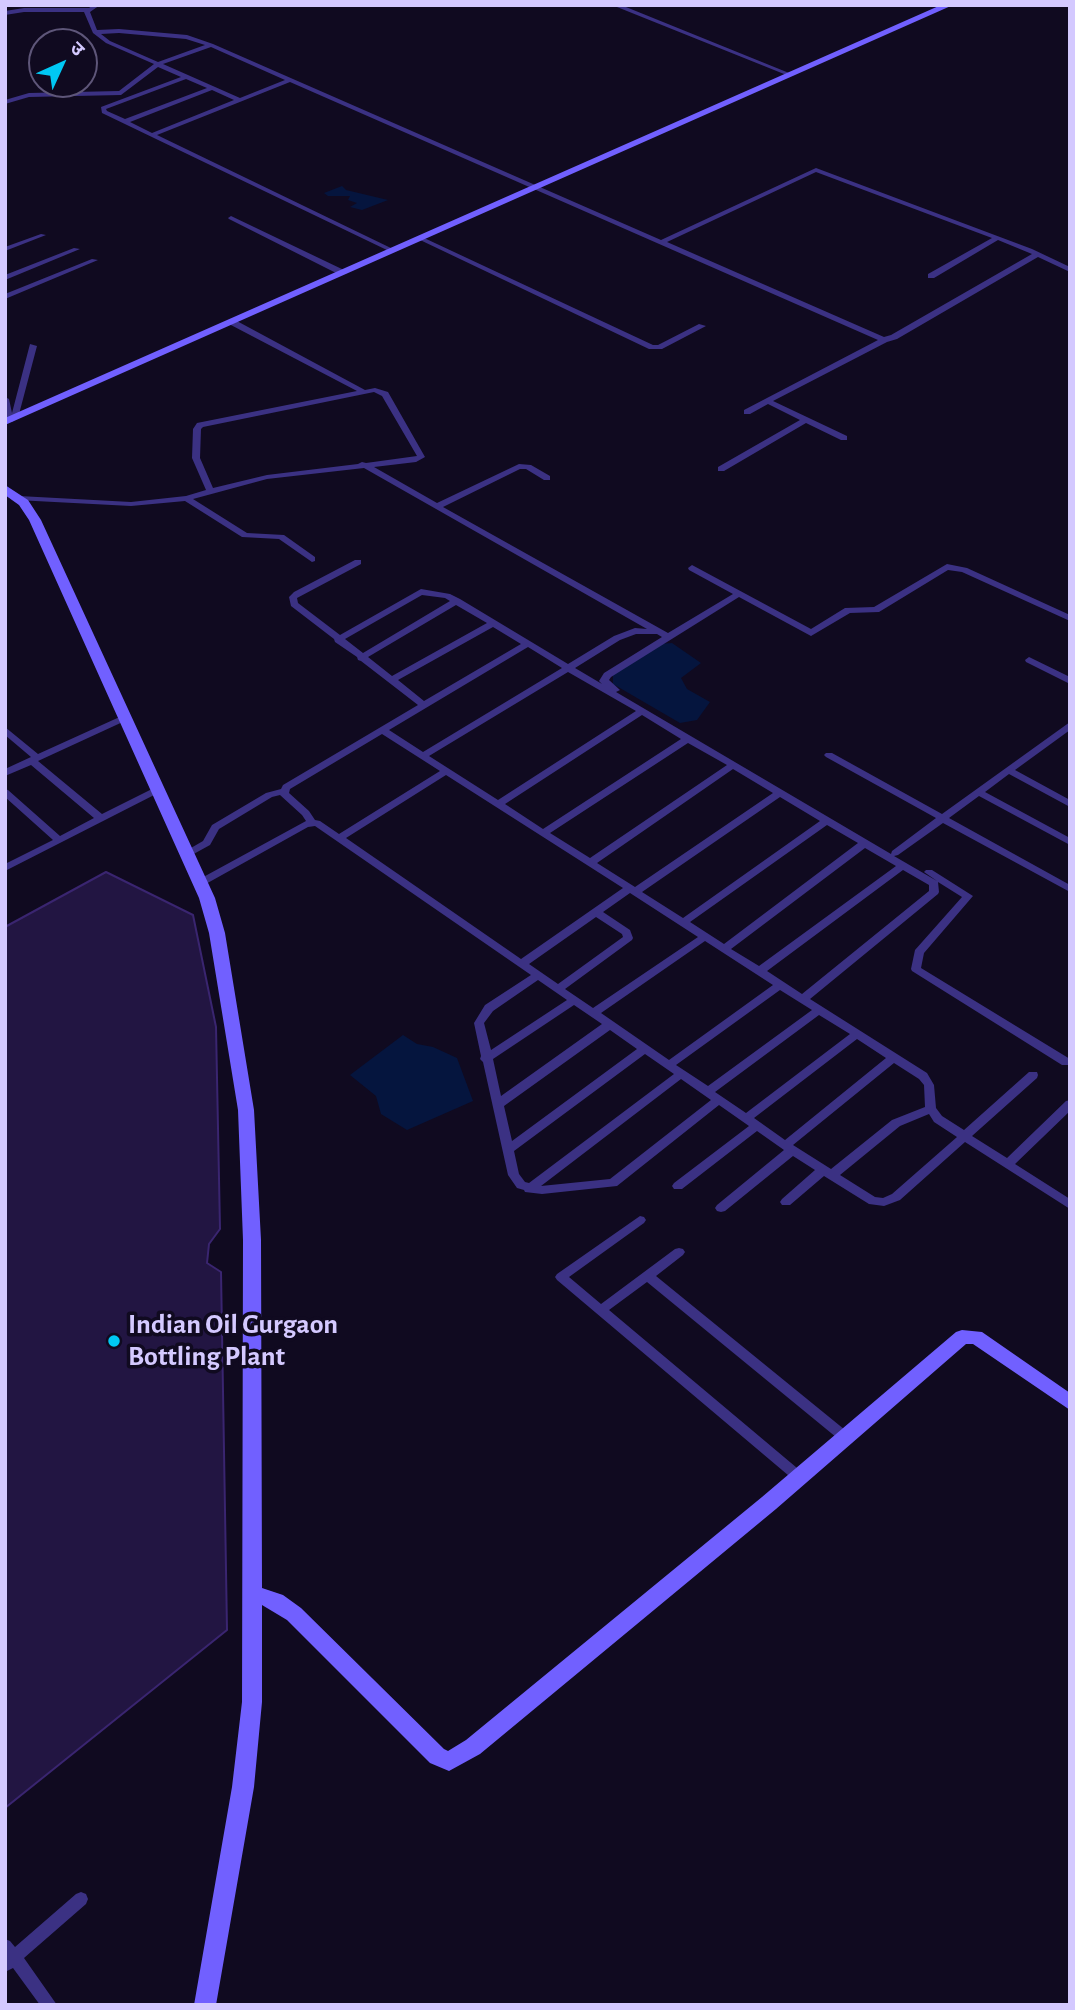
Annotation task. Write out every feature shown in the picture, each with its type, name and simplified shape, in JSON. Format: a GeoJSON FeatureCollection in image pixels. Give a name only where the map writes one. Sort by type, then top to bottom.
{"type":"FeatureCollection","features":[{"type":"Feature","properties":{"kind":"street"},"geometry":{"type":"LineString","coordinates":[[5,11],[86,10],[97,5]]}},
{"type":"Feature","properties":{"kind":"street"},"geometry":{"type":"LineString","coordinates":[[145,5],[167,5]]}},
{"type":"Feature","properties":{"kind":"street"},"geometry":{"type":"LineString","coordinates":[[615,5],[791,75]]}},
{"type":"Feature","properties":{"kind":"street"},"geometry":{"type":"LineString","coordinates":[[10,420],[949,5]]}},
{"type":"Feature","properties":{"kind":"street"},"geometry":{"type":"LineString","coordinates":[[86,10],[93,28]]}},
{"type":"Feature","properties":{"kind":"street"},"geometry":{"type":"LineString","coordinates":[[98,32],[187,37],[211,46],[884,340]]}},
{"type":"Feature","properties":{"kind":"street"},"geometry":{"type":"LineString","coordinates":[[98,34],[123,51],[239,100]]}},
{"type":"Feature","properties":{"kind":"street"},"geometry":{"type":"LineString","coordinates":[[116,103],[121,93],[158,64],[211,46]]}},
{"type":"Feature","properties":{"kind":"street"},"geometry":{"type":"LineString","coordinates":[[186,77],[102,110],[393,251]]}},
{"type":"Feature","properties":{"kind":"street"},"geometry":{"type":"LineString","coordinates":[[152,135],[290,80]]}},
{"type":"Feature","properties":{"kind":"street"},"geometry":{"type":"LineString","coordinates":[[124,122],[212,88]]}},
{"type":"Feature","properties":{"kind":"street"},"geometry":{"type":"LineString","coordinates":[[5,102],[29,95],[121,93]]}},
{"type":"Feature","properties":{"kind":"street"},"geometry":{"type":"LineString","coordinates":[[660,243],[816,170],[997,238],[1070,270]]}},
{"type":"Feature","properties":{"kind":"street"},"geometry":{"type":"LineString","coordinates":[[231,218],[343,272]]}},
{"type":"Feature","properties":{"kind":"street"},"geometry":{"type":"LineString","coordinates":[[5,249],[43,235]]}},
{"type":"Feature","properties":{"kind":"street"},"geometry":{"type":"LineString","coordinates":[[420,238],[652,347],[659,347],[702,327]]}},
{"type":"Feature","properties":{"kind":"street"},"geometry":{"type":"LineString","coordinates":[[931,275],[997,238]]}},
{"type":"Feature","properties":{"kind":"street"},"geometry":{"type":"LineString","coordinates":[[5,278],[76,249]]}},
{"type":"Feature","properties":{"kind":"street"},"geometry":{"type":"LineString","coordinates":[[747,412],[894,337],[1037,254]]}},
{"type":"Feature","properties":{"kind":"street"},"geometry":{"type":"LineString","coordinates":[[5,297],[94,260]]}},
{"type":"Feature","properties":{"kind":"street"},"geometry":{"type":"LineString","coordinates":[[232,322],[364,392]]}},
{"type":"Feature","properties":{"kind":"street"},"geometry":{"type":"LineString","coordinates":[[10,420],[33,346]]}},
{"type":"Feature","properties":{"kind":"street"},"geometry":{"type":"LineString","coordinates":[[12,493],[116,504],[186,498],[267,477],[362,464],[416,460],[421,457],[385,394],[375,390],[200,425],[197,429],[195,458],[210,490]]}},
{"type":"Feature","properties":{"kind":"street"},"geometry":{"type":"LineString","coordinates":[[5,399],[10,420]]}},
{"type":"Feature","properties":{"kind":"street"},"geometry":{"type":"LineString","coordinates":[[767,401],[844,438]]}},
{"type":"Feature","properties":{"kind":"street"},"geometry":{"type":"LineString","coordinates":[[721,469],[806,420]]}},
{"type":"Feature","properties":{"kind":"street"},"geometry":{"type":"LineString","coordinates":[[362,464],[664,634]]}},
{"type":"Feature","properties":{"kind":"street"},"geometry":{"type":"LineString","coordinates":[[436,507],[519,466],[528,467],[547,478]]}},
{"type":"Feature","properties":{"kind":"street"},"geometry":{"type":"LineString","coordinates":[[12,493],[35,520],[200,883],[218,933],[250,1145],[252,1593],[249,1744],[205,2005]]}},
{"type":"Feature","properties":{"kind":"street"},"geometry":{"type":"LineString","coordinates":[[186,498],[245,535],[281,537],[312,559]]}},
{"type":"Feature","properties":{"kind":"street"},"geometry":{"type":"LineString","coordinates":[[358,562],[293,597],[298,610],[425,705]]}},
{"type":"Feature","properties":{"kind":"street"},"geometry":{"type":"LineString","coordinates":[[692,568],[811,633],[848,610],[876,610],[941,568],[956,567],[1070,618]]}},
{"type":"Feature","properties":{"kind":"street"},"geometry":{"type":"LineString","coordinates":[[338,640],[421,592],[437,593],[457,601],[567,669],[934,884],[934,892],[803,999]]}},
{"type":"Feature","properties":{"kind":"street"},"geometry":{"type":"LineString","coordinates":[[738,594],[664,634],[607,675],[604,681],[968,896],[919,952],[916,969],[1066,1062]]}},
{"type":"Feature","properties":{"kind":"street"},"geometry":{"type":"LineString","coordinates":[[362,658],[457,601]]}},
{"type":"Feature","properties":{"kind":"street"},"geometry":{"type":"LineString","coordinates":[[392,680],[493,623]]}},
{"type":"Feature","properties":{"kind":"street"},"geometry":{"type":"LineString","coordinates":[[423,756],[629,633],[664,634]]}},
{"type":"Feature","properties":{"kind":"street"},"geometry":{"type":"LineString","coordinates":[[187,854],[207,843],[215,827],[269,795],[283,791],[527,644]]}},
{"type":"Feature","properties":{"kind":"street"},"geometry":{"type":"LineString","coordinates":[[1029,660],[1070,681]]}},
{"type":"Feature","properties":{"kind":"street"},"geometry":{"type":"LineString","coordinates":[[499,804],[641,712]]}},
{"type":"Feature","properties":{"kind":"street"},"geometry":{"type":"LineString","coordinates":[[5,773],[124,718]]}},
{"type":"Feature","properties":{"kind":"street"},"geometry":{"type":"LineString","coordinates":[[5,730],[101,819]]}},
{"type":"Feature","properties":{"kind":"street"},"geometry":{"type":"LineString","coordinates":[[382,730],[894,1057],[927,1081],[931,1109],[938,1119],[1070,1205]]}},
{"type":"Feature","properties":{"kind":"street"},"geometry":{"type":"LineString","coordinates":[[895,852],[1067,730]]}},
{"type":"Feature","properties":{"kind":"street"},"geometry":{"type":"LineString","coordinates":[[544,833],[687,739]]}},
{"type":"Feature","properties":{"kind":"street"},"geometry":{"type":"LineString","coordinates":[[830,755],[1070,889]]}},
{"type":"Feature","properties":{"kind":"street"},"geometry":{"type":"LineString","coordinates":[[591,862],[732,765]]}},
{"type":"Feature","properties":{"kind":"street"},"geometry":{"type":"LineString","coordinates":[[1008,770],[1070,804]]}},
{"type":"Feature","properties":{"kind":"street"},"geometry":{"type":"LineString","coordinates":[[339,838],[447,771]]}},
{"type":"Feature","properties":{"kind":"street"},"geometry":{"type":"LineString","coordinates":[[8,863],[157,790]]}},
{"type":"Feature","properties":{"kind":"street"},"geometry":{"type":"LineString","coordinates":[[283,791],[306,813],[311,822],[339,838],[867,1199],[884,1202],[896,1197],[1033,1075]]}},
{"type":"Feature","properties":{"kind":"street"},"geometry":{"type":"LineString","coordinates":[[5,792],[59,840]]}},
{"type":"Feature","properties":{"kind":"street"},"geometry":{"type":"LineString","coordinates":[[978,792],[1070,842]]}},
{"type":"Feature","properties":{"kind":"street"},"geometry":{"type":"LineString","coordinates":[[521,964],[595,911],[779,793]]}},
{"type":"Feature","properties":{"kind":"street"},"geometry":{"type":"LineString","coordinates":[[684,922],[827,821]]}},
{"type":"Feature","properties":{"kind":"street"},"geometry":{"type":"LineString","coordinates":[[200,883],[311,822]]}},
{"type":"Feature","properties":{"kind":"street"},"geometry":{"type":"LineString","coordinates":[[725,948],[864,843]]}},
{"type":"Feature","properties":{"kind":"street"},"geometry":{"type":"LineString","coordinates":[[760,971],[903,865]]}},
{"type":"Feature","properties":{"kind":"street"},"geometry":{"type":"LineString","coordinates":[[558,989],[628,938],[626,932],[595,911]]}},
{"type":"Feature","properties":{"kind":"street"},"geometry":{"type":"LineString","coordinates":[[593,1013],[706,936]]}},
{"type":"Feature","properties":{"kind":"street"},"geometry":{"type":"LineString","coordinates":[[538,975],[489,1008],[480,1018],[485,1059],[514,1175],[529,1189],[613,1183],[714,1095],[820,1009]]}},
{"type":"Feature","properties":{"kind":"street"},"geometry":{"type":"LineString","coordinates":[[669,1065],[781,984]]}},
{"type":"Feature","properties":{"kind":"street"},"geometry":{"type":"LineString","coordinates":[[485,1059],[575,1000]]}},
{"type":"Feature","properties":{"kind":"street"},"geometry":{"type":"LineString","coordinates":[[496,1105],[610,1024]]}},
{"type":"Feature","properties":{"kind":"street"},"geometry":{"type":"LineString","coordinates":[[678,1186],[856,1034]]}},
{"type":"Feature","properties":{"kind":"street"},"geometry":{"type":"LineString","coordinates":[[508,1150],[645,1048]]}},
{"type":"Feature","properties":{"kind":"street"},"geometry":{"type":"LineString","coordinates":[[721,1208],[894,1057]]}},
{"type":"Feature","properties":{"kind":"street"},"geometry":{"type":"LineString","coordinates":[[529,1189],[682,1073]]}},
{"type":"Feature","properties":{"kind":"street"},"geometry":{"type":"LineString","coordinates":[[1008,1164],[1070,1104]]}},
{"type":"Feature","properties":{"kind":"street"},"geometry":{"type":"LineString","coordinates":[[786,1202],[896,1123],[931,1109]]}},
{"type":"Feature","properties":{"kind":"street"},"geometry":{"type":"LineString","coordinates":[[640,1220],[561,1277],[799,1477]]}},
{"type":"Feature","properties":{"kind":"street"},"geometry":{"type":"LineString","coordinates":[[601,1310],[679,1252]]}},
{"type":"Feature","properties":{"kind":"street"},"geometry":{"type":"LineString","coordinates":[[648,1276],[846,1438]]}},
{"type":"Feature","properties":{"kind":"street"},"geometry":{"type":"LineString","coordinates":[[252,1593],[276,1601],[294,1614],[437,1756],[449,1761],[473,1746],[799,1477],[962,1337],[976,1337],[1070,1403]]}},
{"type":"Feature","properties":{"kind":"street"},"geometry":{"type":"LineString","coordinates":[[50,2005],[8,1956],[81,1899]]}},
{"type":"Feature","properties":{"kind":"water"},"geometry":{"type":"Polygon","coordinates":[[[342,186],[346,190],[388,200],[362,210],[350,207],[357,203],[348,200],[350,196],[328,196],[324,193],[342,186]]]}},
{"type":"Feature","properties":{"kind":"water"},"geometry":{"type":"Polygon","coordinates":[[[672,643],[701,663],[681,678],[687,689],[710,702],[697,720],[680,723],[613,684],[613,672],[658,644],[672,643]]]}},
{"type":"Feature","properties":{"kind":"water"},"geometry":{"type":"Polygon","coordinates":[[[403,1035],[417,1044],[433,1047],[457,1058],[473,1101],[407,1130],[381,1114],[376,1096],[350,1075],[403,1035]]]}},
{"type":"Feature","properties":{"kind":"building","name":"Indian Oil Gurgaon Bottling Plant"},"geometry":{"type":"Polygon","coordinates":[[[106,872],[193,915],[216,1027],[220,1229],[209,1244],[207,1263],[221,1272],[227,1630],[5,1808],[5,927],[106,872]]]}},
{"type":"Feature","properties":{"kind":"place","name":"Indian Oil Gurgaon Bottling Plant"},"geometry":{"type":"Point","coordinates":[114,1341]}}]}
